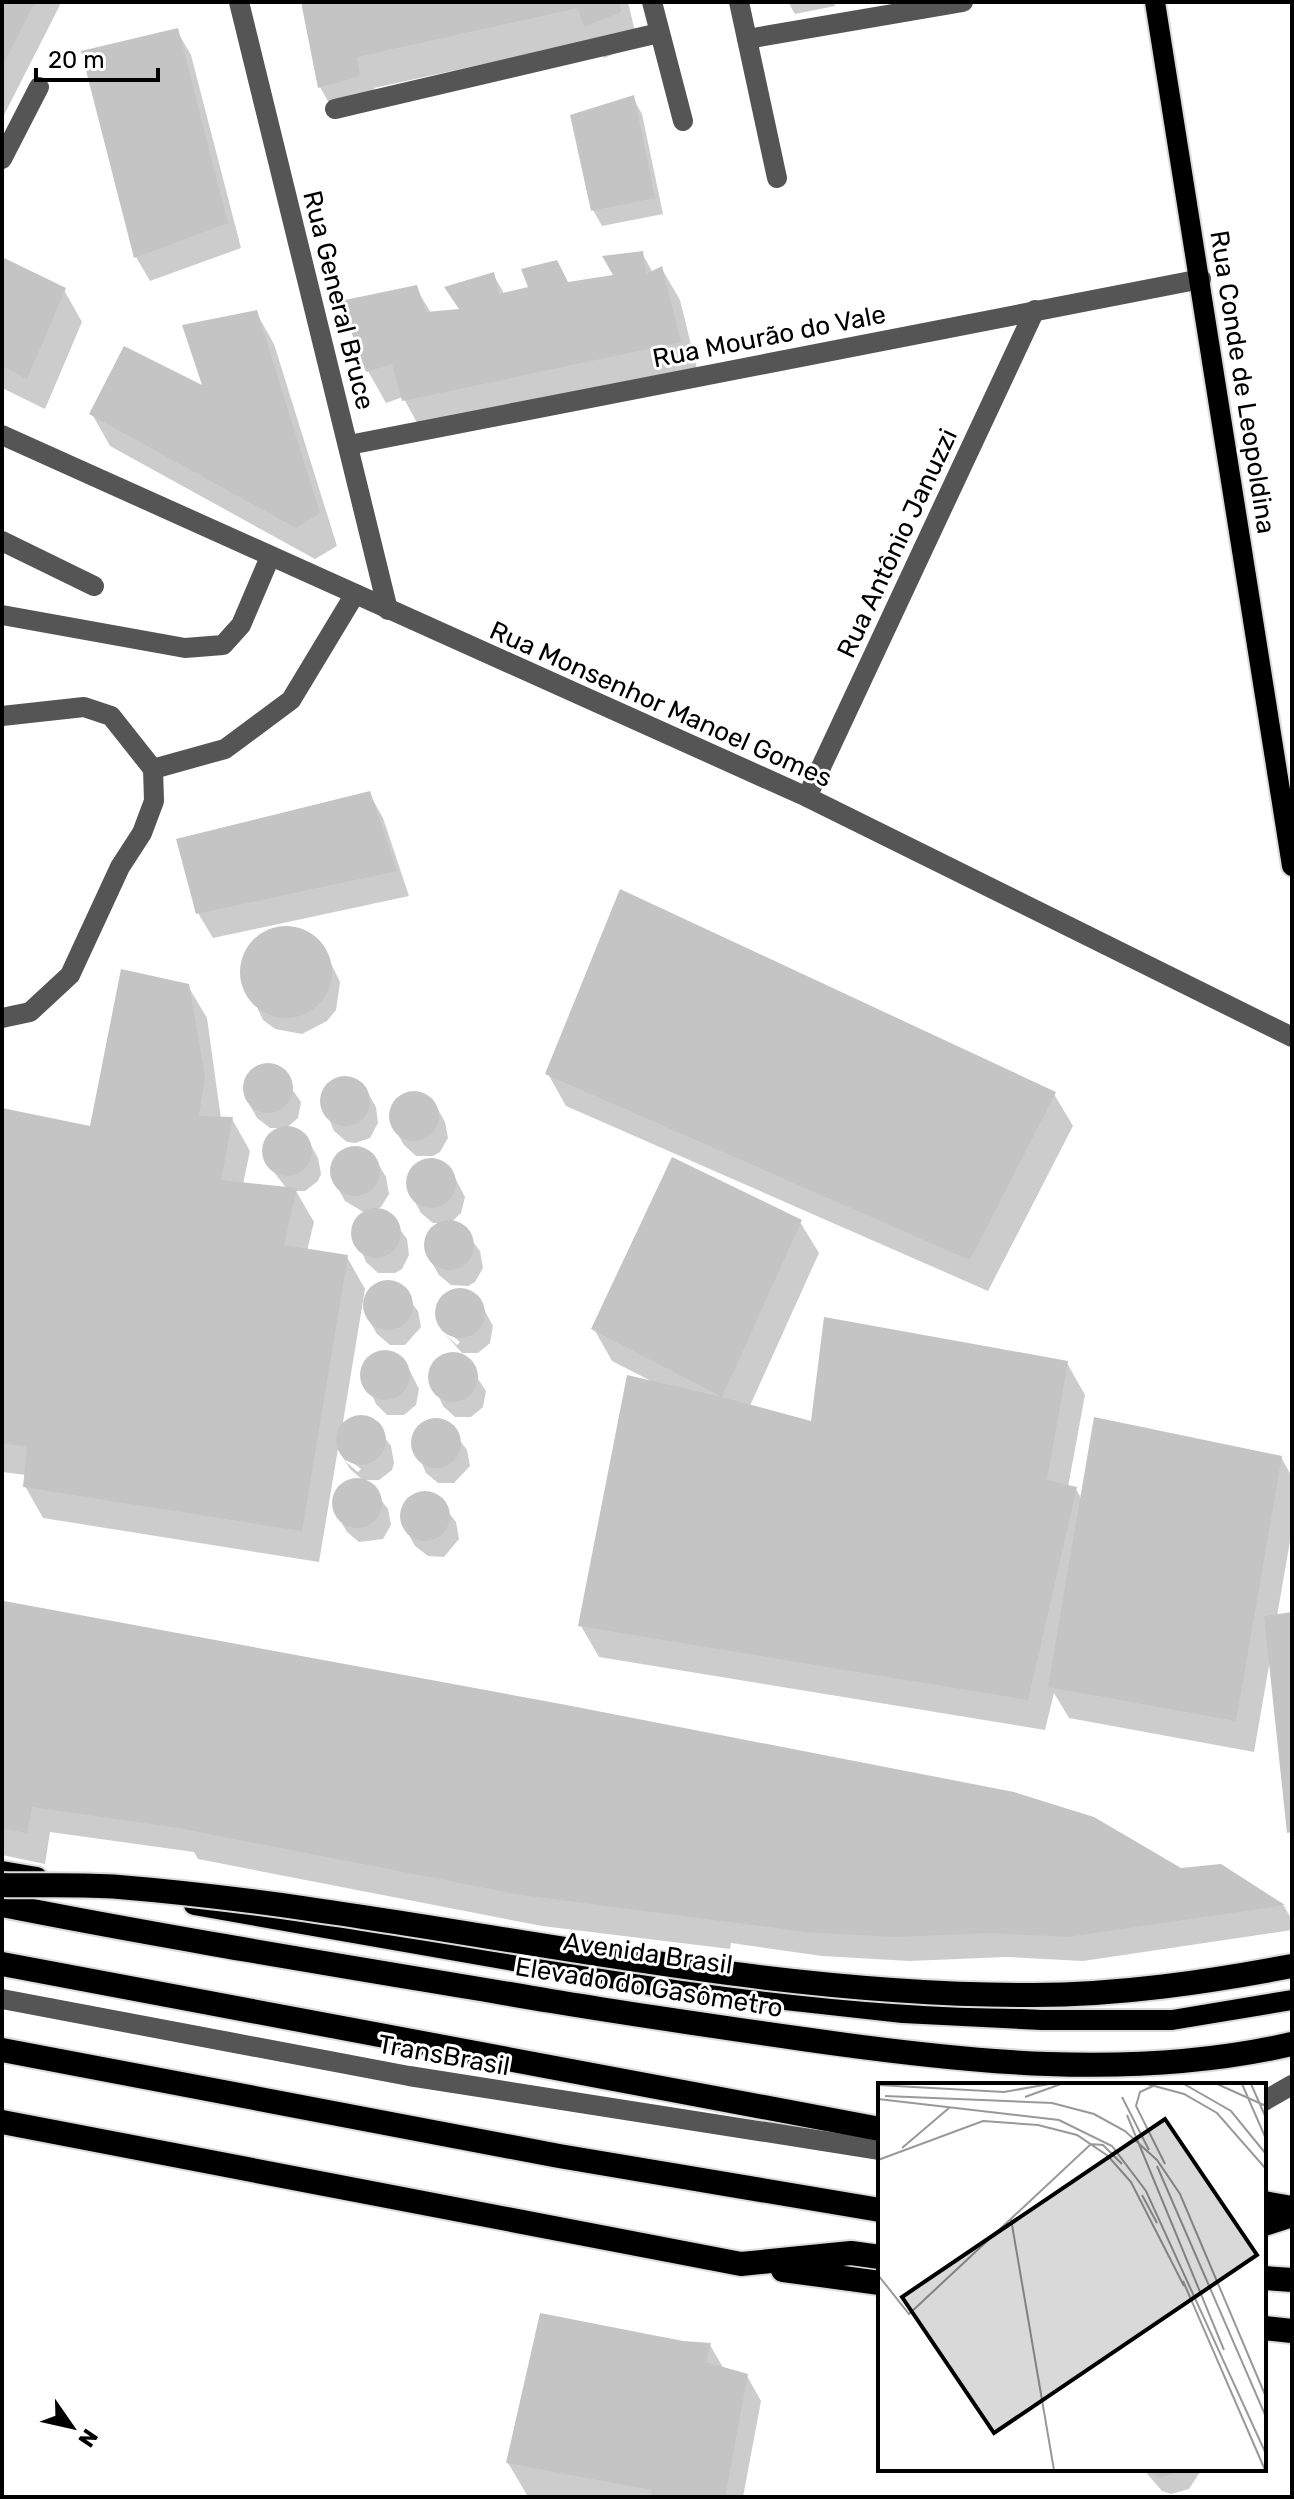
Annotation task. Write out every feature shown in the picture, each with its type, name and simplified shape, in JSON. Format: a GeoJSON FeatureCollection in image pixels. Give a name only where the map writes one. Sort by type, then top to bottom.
{"type":"FeatureCollection","features":[{"type":"Feature","properties":{"kind":"highway"},"geometry":{"type":"LineString","coordinates":[[2,1885],[149,1891],[323,1911],[540,1948],[802,1981],[926,1991],[1034,1995],[1147,1989],[1292,1966]]}},
{"type":"Feature","properties":{"kind":"highway","name":"Elevado do Gasômetro"},"geometry":{"type":"LineString","coordinates":[[2,1905],[125,1929],[605,2010],[908,2054],[1086,2065],[1170,2063],[1292,2044]]}},
{"type":"Feature","properties":{"kind":"highway"},"geometry":{"type":"LineString","coordinates":[[2,1964],[878,2129]]}},
{"type":"Feature","properties":{"kind":"highway"},"geometry":{"type":"LineString","coordinates":[[2,2050],[559,2156],[878,2210]]}},
{"type":"Feature","properties":{"kind":"highway"},"geometry":{"type":"LineString","coordinates":[[2,2122],[741,2264],[878,2283]]}},
{"type":"Feature","properties":{"kind":"highway"},"geometry":{"type":"LineString","coordinates":[[1266,2203],[1292,2208]]}},
{"type":"Feature","properties":{"kind":"highway"},"geometry":{"type":"LineString","coordinates":[[1266,2223],[1292,2215]]}},
{"type":"Feature","properties":{"kind":"highway"},"geometry":{"type":"LineString","coordinates":[[741,2264],[851,2253],[878,2257]]}},
{"type":"Feature","properties":{"kind":"highway"},"geometry":{"type":"LineString","coordinates":[[1266,2278],[1292,2280]]}},
{"type":"Feature","properties":{"kind":"highway"},"geometry":{"type":"LineString","coordinates":[[1266,2328],[1292,2331]]}},
{"type":"Feature","properties":{"kind":"main road","name":"Rua Conde de Leopoldina"},"geometry":{"type":"LineString","coordinates":[[1155,2],[1292,866]]}},
{"type":"Feature","properties":{"kind":"main road","name":"Avenida Brasil"},"geometry":{"type":"LineString","coordinates":[[2,1871],[650,1985],[903,2013],[1042,2020],[1172,2020],[1292,2000]]}},
{"type":"Feature","properties":{"kind":"street","name":"Rua General Bruce"},"geometry":{"type":"LineString","coordinates":[[239,2],[388,610]]}},
{"type":"Feature","properties":{"kind":"street"},"geometry":{"type":"LineString","coordinates":[[652,2],[683,121]]}},
{"type":"Feature","properties":{"kind":"street"},"geometry":{"type":"LineString","coordinates":[[739,2],[777,178]]}},
{"type":"Feature","properties":{"kind":"street"},"geometry":{"type":"LineString","coordinates":[[747,39],[963,2]]}},
{"type":"Feature","properties":{"kind":"street"},"geometry":{"type":"LineString","coordinates":[[335,109],[659,33]]}},
{"type":"Feature","properties":{"kind":"street"},"geometry":{"type":"LineString","coordinates":[[2,159],[39,87]]}},
{"type":"Feature","properties":{"kind":"street","name":"Rua Mourão do Vale"},"geometry":{"type":"LineString","coordinates":[[349,445],[1201,279]]}},
{"type":"Feature","properties":{"kind":"street","name":"Rua Antônio Januzzi"},"geometry":{"type":"LineString","coordinates":[[807,797],[1035,310]]}},
{"type":"Feature","properties":{"kind":"street","name":"Rua Monsenhor Manoel Gomes"},"geometry":{"type":"LineString","coordinates":[[2,435],[807,797],[1292,1037]]}},
{"type":"Feature","properties":{"kind":"street"},"geometry":{"type":"LineString","coordinates":[[2,541],[94,586]]}},
{"type":"Feature","properties":{"kind":"street"},"geometry":{"type":"LineString","coordinates":[[2,615],[185,648],[223,645],[241,625],[270,557]]}},
{"type":"Feature","properties":{"kind":"street"},"geometry":{"type":"LineString","coordinates":[[153,769],[225,749],[291,700],[355,594]]}},
{"type":"Feature","properties":{"kind":"street"},"geometry":{"type":"LineString","coordinates":[[2,716],[84,707],[111,716],[153,769],[154,801],[142,833],[120,867],[70,975],[30,1012],[2,1018]]}},
{"type":"Feature","properties":{"kind":"street","name":"TransBrasil"},"geometry":{"type":"LineString","coordinates":[[2,1999],[409,2076],[878,2150]]}},
{"type":"Feature","properties":{"kind":"street"},"geometry":{"type":"LineString","coordinates":[[1266,2100],[1292,2085]]}},
{"type":"Feature","properties":{"kind":"building"},"geometry":{"type":"Polygon","coordinates":[[[2,2],[35,2],[2,67],[2,2]]]}},
{"type":"Feature","properties":{"kind":"building"},"geometry":{"type":"Polygon","coordinates":[[[301,2],[619,2],[621,12],[584,27],[578,8],[357,57],[360,76],[318,88],[301,2]]]}},
{"type":"Feature","properties":{"kind":"building"},"geometry":{"type":"Polygon","coordinates":[[[178,28],[228,223],[134,258],[81,51],[178,28]]]}},
{"type":"Feature","properties":{"kind":"building"},"geometry":{"type":"Polygon","coordinates":[[[634,95],[655,198],[591,211],[570,115],[634,95]]]}},
{"type":"Feature","properties":{"kind":"building"},"geometry":{"type":"Polygon","coordinates":[[[643,251],[646,274],[662,266],[681,342],[402,401],[392,364],[366,372],[340,301],[417,285],[426,312],[459,309],[444,287],[494,272],[499,294],[528,287],[521,269],[557,260],[568,282],[613,275],[602,256],[643,251]]]}},
{"type":"Feature","properties":{"kind":"building"},"geometry":{"type":"Polygon","coordinates":[[[2,257],[66,288],[27,379],[2,366],[2,257]]]}},
{"type":"Feature","properties":{"kind":"building"},"geometry":{"type":"Polygon","coordinates":[[[257,310],[320,513],[296,528],[89,414],[124,346],[202,385],[182,325],[257,310]]]}},
{"type":"Feature","properties":{"kind":"building"},"geometry":{"type":"Polygon","coordinates":[[[370,791],[397,871],[196,914],[176,839],[370,791]]]}},
{"type":"Feature","properties":{"kind":"building"},"geometry":{"type":"Polygon","coordinates":[[[620,889],[1056,1092],[970,1260],[545,1074],[620,889]]]}},
{"type":"Feature","properties":{"kind":"building"},"geometry":{"type":"Polygon","coordinates":[[[286,926],[303,930],[318,940],[328,955],[332,972],[328,989],[318,1004],[303,1014],[286,1018],[269,1014],[254,1004],[244,989],[240,972],[244,955],[254,940],[269,930],[286,926]]]}},
{"type":"Feature","properties":{"kind":"building"},"geometry":{"type":"Polygon","coordinates":[[[121,969],[189,984],[205,1076],[199,1116],[233,1117],[221,1180],[297,1188],[284,1245],[348,1255],[302,1531],[23,1487],[27,1447],[2,1443],[2,1108],[90,1126],[121,969]]]}},
{"type":"Feature","properties":{"kind":"building"},"geometry":{"type":"Polygon","coordinates":[[[268,1063],[286,1070],[293,1088],[286,1106],[268,1113],[250,1106],[243,1088],[250,1070],[268,1063]]]}},
{"type":"Feature","properties":{"kind":"building"},"geometry":{"type":"Polygon","coordinates":[[[345,1076],[363,1083],[370,1101],[363,1119],[345,1126],[327,1119],[320,1101],[327,1083],[345,1076]]]}},
{"type":"Feature","properties":{"kind":"building"},"geometry":{"type":"Polygon","coordinates":[[[414,1091],[432,1098],[439,1116],[432,1134],[414,1141],[396,1134],[389,1116],[396,1098],[414,1091]]]}},
{"type":"Feature","properties":{"kind":"building"},"geometry":{"type":"Polygon","coordinates":[[[287,1126],[305,1133],[312,1151],[305,1169],[287,1176],[269,1169],[262,1151],[269,1133],[287,1126]]]}},
{"type":"Feature","properties":{"kind":"building"},"geometry":{"type":"Polygon","coordinates":[[[355,1146],[373,1153],[380,1171],[373,1189],[355,1196],[337,1189],[330,1171],[337,1153],[355,1146]]]}},
{"type":"Feature","properties":{"kind":"building"},"geometry":{"type":"Polygon","coordinates":[[[672,1157],[802,1220],[722,1397],[591,1329],[672,1157]]]}},
{"type":"Feature","properties":{"kind":"building"},"geometry":{"type":"Polygon","coordinates":[[[431,1158],[449,1165],[456,1183],[449,1201],[431,1208],[413,1201],[406,1183],[413,1165],[431,1158]]]}},
{"type":"Feature","properties":{"kind":"building"},"geometry":{"type":"Polygon","coordinates":[[[376,1208],[394,1215],[401,1233],[394,1251],[376,1258],[358,1251],[351,1233],[358,1215],[376,1208]]]}},
{"type":"Feature","properties":{"kind":"building"},"geometry":{"type":"Polygon","coordinates":[[[449,1220],[467,1227],[474,1245],[467,1263],[449,1270],[431,1263],[424,1245],[431,1227],[449,1220]]]}},
{"type":"Feature","properties":{"kind":"building"},"geometry":{"type":"Polygon","coordinates":[[[388,1280],[406,1287],[413,1305],[406,1323],[388,1330],[370,1323],[363,1305],[370,1287],[388,1280]]]}},
{"type":"Feature","properties":{"kind":"building"},"geometry":{"type":"Polygon","coordinates":[[[460,1288],[478,1295],[485,1313],[478,1331],[460,1338],[442,1331],[435,1313],[442,1295],[460,1288]]]}},
{"type":"Feature","properties":{"kind":"building"},"geometry":{"type":"Polygon","coordinates":[[[824,1317],[1068,1361],[1047,1480],[1077,1487],[1028,1700],[578,1626],[627,1375],[811,1421],[824,1317]]]}},
{"type":"Feature","properties":{"kind":"building"},"geometry":{"type":"Polygon","coordinates":[[[385,1350],[403,1357],[410,1375],[403,1393],[385,1400],[367,1393],[360,1375],[367,1357],[385,1350]]]}},
{"type":"Feature","properties":{"kind":"building"},"geometry":{"type":"Polygon","coordinates":[[[453,1352],[471,1359],[478,1377],[471,1395],[453,1402],[435,1395],[428,1377],[435,1359],[453,1352]]]}},
{"type":"Feature","properties":{"kind":"building"},"geometry":{"type":"Polygon","coordinates":[[[361,1415],[379,1422],[386,1440],[379,1458],[361,1465],[343,1458],[336,1440],[343,1422],[361,1415]]]}},
{"type":"Feature","properties":{"kind":"building"},"geometry":{"type":"Polygon","coordinates":[[[1094,1417],[1282,1456],[1236,1721],[1048,1687],[1094,1417]]]}},
{"type":"Feature","properties":{"kind":"building"},"geometry":{"type":"Polygon","coordinates":[[[436,1418],[454,1425],[461,1443],[454,1461],[436,1468],[418,1461],[411,1443],[418,1425],[436,1418]]]}},
{"type":"Feature","properties":{"kind":"building"},"geometry":{"type":"Polygon","coordinates":[[[357,1478],[375,1485],[382,1503],[375,1521],[357,1528],[339,1521],[332,1503],[339,1485],[357,1478]]]}},
{"type":"Feature","properties":{"kind":"building"},"geometry":{"type":"Polygon","coordinates":[[[425,1491],[443,1498],[450,1516],[443,1534],[425,1541],[407,1534],[400,1516],[407,1498],[425,1491]]]}},
{"type":"Feature","properties":{"kind":"building"},"geometry":{"type":"Polygon","coordinates":[[[4,1601],[1014,1792],[1094,1817],[1181,1868],[1221,1864],[1285,1905],[1068,1937],[991,1933],[894,1937],[807,1932],[522,1895],[178,1828],[32,1807],[27,1833],[2,1828],[4,1601]]]}},
{"type":"Feature","properties":{"kind":"building"},"geometry":{"type":"Polygon","coordinates":[[[1292,1612],[1292,1832],[1287,1833],[1264,1616],[1292,1612]]]}},
{"type":"Feature","properties":{"kind":"building"},"geometry":{"type":"Polygon","coordinates":[[[540,2313],[683,2341],[711,2343],[706,2362],[748,2374],[725,2497],[650,2497],[652,2490],[506,2463],[540,2313]]]}},
{"type":"Feature","properties":{"kind":"building"},"geometry":{"type":"Polygon","coordinates":[[[1146,2471],[1179,2471],[1160,2478],[1146,2471]]]}}]}
